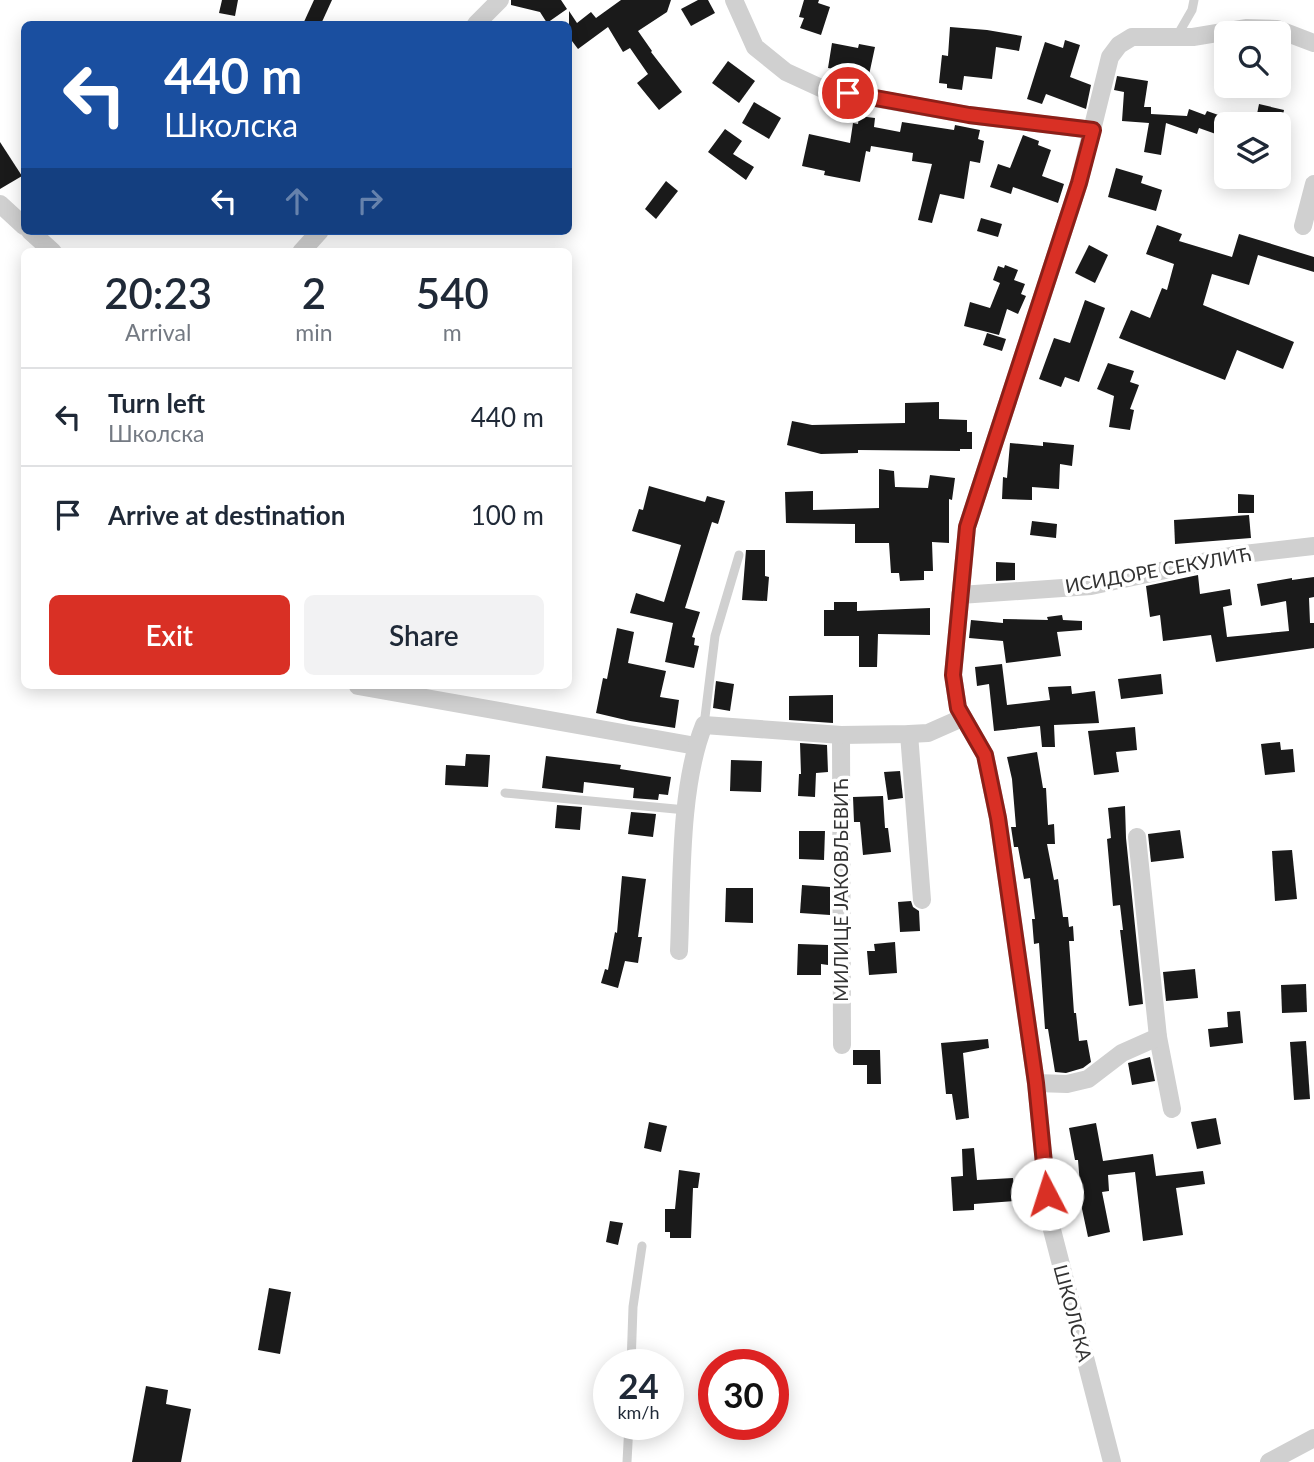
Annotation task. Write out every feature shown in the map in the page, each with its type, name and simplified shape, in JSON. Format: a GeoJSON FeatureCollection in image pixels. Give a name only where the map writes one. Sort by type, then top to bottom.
{"type":"FeatureCollection","features":[{"type":"Feature","properties":{"kind":"street"},"geometry":{"type":"LineString","coordinates":[[479,21],[500,0]]}},
{"type":"Feature","properties":{"kind":"street"},"geometry":{"type":"LineString","coordinates":[[734,0],[755,47],[786,72],[823,89],[969,115],[1093,130]]}},
{"type":"Feature","properties":{"kind":"street","name":"ШКОЛСКА"},"geometry":{"type":"LineString","coordinates":[[1112,1462],[1050,1222],[1036,1083],[998,818],[988,768],[980,744],[962,718],[956,702],[953,675],[967,527],[1079,183],[1110,57],[1119,45],[1132,37],[1193,37],[1248,28],[1277,29],[1314,43]]}},
{"type":"Feature","properties":{"kind":"street"},"geometry":{"type":"LineString","coordinates":[[1303,226],[1314,184]]}},
{"type":"Feature","properties":{"kind":"street"},"geometry":{"type":"LineString","coordinates":[[0,204],[21,223]]}},
{"type":"Feature","properties":{"kind":"street"},"geometry":{"type":"LineString","coordinates":[[34,235],[49,248]]}},
{"type":"Feature","properties":{"kind":"street"},"geometry":{"type":"LineString","coordinates":[[305,248],[316,235]]}},
{"type":"Feature","properties":{"kind":"street","name":"ИСИДОРЕ СЕКУЛИЋ"},"geometry":{"type":"LineString","coordinates":[[960,595],[1091,586],[1235,555],[1314,546]]}},
{"type":"Feature","properties":{"kind":"street"},"geometry":{"type":"LineString","coordinates":[[375,689],[696,746]]}},
{"type":"Feature","properties":{"kind":"street"},"geometry":{"type":"LineString","coordinates":[[679,951],[686,810],[696,746],[704,725],[841,735],[909,734],[928,733],[962,718]]}},
{"type":"Feature","properties":{"kind":"street"},"geometry":{"type":"LineString","coordinates":[[909,734],[922,901]]}},
{"type":"Feature","properties":{"kind":"street","name":"МИЛИЦЕ ЈАКОВЉЕВИЋ"},"geometry":{"type":"LineString","coordinates":[[841,735],[842,1045]]}},
{"type":"Feature","properties":{"kind":"street"},"geometry":{"type":"LineString","coordinates":[[1137,837],[1158,1037],[1172,1109]]}},
{"type":"Feature","properties":{"kind":"street"},"geometry":{"type":"LineString","coordinates":[[1036,1083],[1067,1084],[1088,1079],[1122,1053],[1158,1037]]}},
{"type":"Feature","properties":{"kind":"street"},"geometry":{"type":"LineString","coordinates":[[1269,1462],[1314,1438]]}},
{"type":"Feature","properties":{"kind":"lane"},"geometry":{"type":"LineString","coordinates":[[1177,37],[1194,0]]}},
{"type":"Feature","properties":{"kind":"lane"},"geometry":{"type":"LineString","coordinates":[[704,725],[715,636],[739,555]]}},
{"type":"Feature","properties":{"kind":"lane"},"geometry":{"type":"LineString","coordinates":[[505,793],[686,810]]}},
{"type":"Feature","properties":{"kind":"lane"},"geometry":{"type":"LineString","coordinates":[[632,1349],[633,1307],[642,1246]]}},
{"type":"Feature","properties":{"kind":"lane"},"geometry":{"type":"LineString","coordinates":[[627,1462],[628,1440]]}},
{"type":"Feature","properties":{"kind":"building"},"geometry":{"type":"Polygon","coordinates":[[[222,0],[238,0],[235,16],[219,13],[222,0]]]}},
{"type":"Feature","properties":{"kind":"building"},"geometry":{"type":"Polygon","coordinates":[[[314,0],[332,0],[322,21],[304,21],[314,0]]]}},
{"type":"Feature","properties":{"kind":"building"},"geometry":{"type":"Polygon","coordinates":[[[511,0],[561,0],[567,9],[546,21],[540,12],[511,5],[511,0]]]}},
{"type":"Feature","properties":{"kind":"building"},"geometry":{"type":"Polygon","coordinates":[[[621,0],[671,0],[667,12],[638,31],[682,92],[659,110],[637,83],[648,74],[630,48],[623,52],[608,27],[578,49],[572,41],[569,11],[577,23],[591,12],[596,18],[621,0]]]}},
{"type":"Feature","properties":{"kind":"building"},"geometry":{"type":"Polygon","coordinates":[[[698,0],[708,0],[715,13],[691,26],[681,9],[698,0]]]}},
{"type":"Feature","properties":{"kind":"building"},"geometry":{"type":"Polygon","coordinates":[[[804,0],[819,0],[818,3],[830,7],[821,35],[800,28],[804,18],[799,17],[804,0]]]}},
{"type":"Feature","properties":{"kind":"building"},"geometry":{"type":"Polygon","coordinates":[[[950,27],[1022,36],[1019,51],[996,47],[992,79],[964,76],[962,90],[947,88],[947,84],[939,83],[942,55],[948,56],[950,27]]]}},
{"type":"Feature","properties":{"kind":"building"},"geometry":{"type":"Polygon","coordinates":[[[1065,40],[1080,45],[1070,77],[1091,85],[1086,109],[1046,94],[1042,104],[1027,99],[1045,42],[1063,48],[1065,40]]]}},
{"type":"Feature","properties":{"kind":"building"},"geometry":{"type":"Polygon","coordinates":[[[832,43],[858,48],[859,44],[875,47],[869,75],[828,68],[832,43]]]}},
{"type":"Feature","properties":{"kind":"building"},"geometry":{"type":"Polygon","coordinates":[[[728,61],[755,81],[739,103],[712,83],[728,61]]]}},
{"type":"Feature","properties":{"kind":"building"},"geometry":{"type":"Polygon","coordinates":[[[1117,76],[1148,81],[1144,107],[1151,107],[1151,114],[1187,116],[1189,109],[1205,115],[1207,111],[1214,113],[1214,133],[1199,128],[1197,134],[1166,123],[1161,155],[1144,152],[1149,123],[1122,121],[1124,92],[1114,90],[1117,76]]]}},
{"type":"Feature","properties":{"kind":"building"},"geometry":{"type":"Polygon","coordinates":[[[754,102],[781,118],[769,139],[742,123],[754,102]]]}},
{"type":"Feature","properties":{"kind":"building"},"geometry":{"type":"Polygon","coordinates":[[[1259,104],[1284,110],[1284,112],[1257,112],[1259,104]]]}},
{"type":"Feature","properties":{"kind":"building"},"geometry":{"type":"Polygon","coordinates":[[[859,116],[875,118],[874,127],[900,132],[902,122],[954,130],[955,125],[980,130],[978,139],[984,141],[980,163],[970,161],[964,199],[940,194],[932,223],[918,220],[932,164],[912,161],[913,153],[871,146],[870,152],[866,151],[860,182],[824,175],[825,171],[802,166],[809,134],[850,143],[853,123],[858,124],[859,116]]]}},
{"type":"Feature","properties":{"kind":"building"},"geometry":{"type":"Polygon","coordinates":[[[725,129],[742,141],[733,154],[754,167],[746,180],[708,152],[725,129]]]}},
{"type":"Feature","properties":{"kind":"building"},"geometry":{"type":"Polygon","coordinates":[[[1023,135],[1039,141],[1038,145],[1051,150],[1042,176],[1064,184],[1058,203],[1013,187],[1011,194],[990,187],[998,164],[1010,168],[1023,135]]]}},
{"type":"Feature","properties":{"kind":"building"},"geometry":{"type":"Polygon","coordinates":[[[0,142],[21,177],[0,189],[0,142]]]}},
{"type":"Feature","properties":{"kind":"building"},"geometry":{"type":"Polygon","coordinates":[[[1116,168],[1143,176],[1141,183],[1162,190],[1156,211],[1108,197],[1116,168]]]}},
{"type":"Feature","properties":{"kind":"building"},"geometry":{"type":"Polygon","coordinates":[[[666,181],[678,191],[656,219],[645,209],[666,181]]]}},
{"type":"Feature","properties":{"kind":"building"},"geometry":{"type":"Polygon","coordinates":[[[981,218],[1002,224],[998,237],[977,231],[981,218]]]}},
{"type":"Feature","properties":{"kind":"building"},"geometry":{"type":"Polygon","coordinates":[[[1157,225],[1182,234],[1179,241],[1232,257],[1239,234],[1314,257],[1314,272],[1258,255],[1249,285],[1212,274],[1203,305],[1294,342],[1283,369],[1237,350],[1225,380],[1119,338],[1131,310],[1150,318],[1162,288],[1167,290],[1174,264],[1146,254],[1157,225]]]}},
{"type":"Feature","properties":{"kind":"building"},"geometry":{"type":"Polygon","coordinates":[[[1089,245],[1108,255],[1095,283],[1075,273],[1089,245]]]}},
{"type":"Feature","properties":{"kind":"building"},"geometry":{"type":"Polygon","coordinates":[[[1005,265],[1018,270],[1014,280],[1025,284],[1021,294],[1026,296],[1018,314],[1007,309],[999,335],[964,326],[970,302],[990,308],[1000,283],[993,280],[998,266],[1004,268],[1005,265]]]}},
{"type":"Feature","properties":{"kind":"building"},"geometry":{"type":"Polygon","coordinates":[[[1085,300],[1105,308],[1079,382],[1065,377],[1061,387],[1039,379],[1054,338],[1070,343],[1085,300]]]}},
{"type":"Feature","properties":{"kind":"building"},"geometry":{"type":"Polygon","coordinates":[[[987,333],[1006,339],[1002,351],[983,345],[987,333]]]}},
{"type":"Feature","properties":{"kind":"building"},"geometry":{"type":"Polygon","coordinates":[[[1108,363],[1134,371],[1130,382],[1139,385],[1130,409],[1134,410],[1130,430],[1109,427],[1114,396],[1097,389],[1108,363]]]}},
{"type":"Feature","properties":{"kind":"building"},"geometry":{"type":"Polygon","coordinates":[[[939,402],[939,419],[967,420],[967,432],[972,432],[972,449],[858,450],[858,453],[821,454],[787,445],[792,421],[812,425],[905,423],[905,403],[939,402]]]}},
{"type":"Feature","properties":{"kind":"building"},"geometry":{"type":"Polygon","coordinates":[[[1043,442],[1074,445],[1072,466],[1060,464],[1059,489],[1032,487],[1032,500],[1002,499],[1003,477],[1007,478],[1010,443],[1043,446],[1043,442]]]}},
{"type":"Feature","properties":{"kind":"building"},"geometry":{"type":"Polygon","coordinates":[[[879,469],[894,471],[895,487],[928,488],[930,475],[955,478],[952,500],[949,499],[949,543],[932,542],[933,571],[924,571],[924,580],[900,581],[899,573],[891,573],[889,543],[855,543],[855,524],[786,523],[785,492],[813,491],[813,510],[879,508],[879,469]]]}},
{"type":"Feature","properties":{"kind":"building"},"geometry":{"type":"Polygon","coordinates":[[[649,486],[705,502],[707,496],[725,501],[718,524],[712,522],[685,608],[700,612],[692,637],[695,638],[694,645],[699,646],[694,668],[665,662],[673,623],[630,613],[636,593],[664,602],[681,545],[632,531],[639,509],[643,510],[649,486]]]}},
{"type":"Feature","properties":{"kind":"building"},"geometry":{"type":"Polygon","coordinates":[[[1238,494],[1254,495],[1254,513],[1238,513],[1238,494]]]}},
{"type":"Feature","properties":{"kind":"building"},"geometry":{"type":"Polygon","coordinates":[[[1249,515],[1251,538],[1175,544],[1174,520],[1249,515]]]}},
{"type":"Feature","properties":{"kind":"building"},"geometry":{"type":"Polygon","coordinates":[[[1032,521],[1057,524],[1056,538],[1030,535],[1032,521]]]}},
{"type":"Feature","properties":{"kind":"building"},"geometry":{"type":"Polygon","coordinates":[[[746,550],[765,550],[765,576],[769,577],[767,601],[742,600],[746,550]]]}},
{"type":"Feature","properties":{"kind":"building"},"geometry":{"type":"Polygon","coordinates":[[[996,562],[1015,563],[1015,580],[996,581],[996,562]]]}},
{"type":"Feature","properties":{"kind":"building"},"geometry":{"type":"Polygon","coordinates":[[[1198,575],[1200,594],[1230,589],[1232,605],[1223,607],[1227,637],[1289,631],[1286,601],[1261,606],[1257,584],[1314,577],[1314,597],[1309,598],[1310,623],[1314,623],[1314,648],[1216,662],[1211,635],[1163,641],[1160,615],[1150,617],[1146,586],[1198,575]]]}},
{"type":"Feature","properties":{"kind":"building"},"geometry":{"type":"Polygon","coordinates":[[[834,602],[857,602],[857,611],[930,608],[930,635],[878,634],[877,667],[859,667],[859,636],[824,636],[824,610],[834,610],[834,602]]]}},
{"type":"Feature","properties":{"kind":"building"},"geometry":{"type":"Polygon","coordinates":[[[1062,615],[1063,620],[1082,621],[1082,630],[1057,632],[1061,656],[1006,663],[1003,641],[969,638],[971,620],[1003,623],[1003,619],[1048,620],[1047,617],[1062,615]]]}},
{"type":"Feature","properties":{"kind":"building"},"geometry":{"type":"Polygon","coordinates":[[[617,628],[634,632],[628,663],[666,671],[660,697],[679,700],[675,728],[596,713],[603,678],[607,679],[617,628]]]}},
{"type":"Feature","properties":{"kind":"building"},"geometry":{"type":"Polygon","coordinates":[[[1002,664],[1007,705],[1050,700],[1048,687],[1071,686],[1072,694],[1095,691],[1099,723],[1054,725],[1055,747],[1042,747],[1040,726],[994,731],[989,684],[977,686],[975,667],[1002,664]]]}},
{"type":"Feature","properties":{"kind":"building"},"geometry":{"type":"Polygon","coordinates":[[[1161,674],[1163,694],[1121,699],[1118,679],[1161,674]]]}},
{"type":"Feature","properties":{"kind":"building"},"geometry":{"type":"Polygon","coordinates":[[[716,681],[734,684],[730,711],[713,708],[716,681]]]}},
{"type":"Feature","properties":{"kind":"building"},"geometry":{"type":"Polygon","coordinates":[[[833,695],[833,723],[789,720],[789,696],[833,695]]]}},
{"type":"Feature","properties":{"kind":"building"},"geometry":{"type":"Polygon","coordinates":[[[1135,727],[1137,750],[1116,752],[1119,772],[1094,775],[1088,731],[1135,727]]]}},
{"type":"Feature","properties":{"kind":"building"},"geometry":{"type":"Polygon","coordinates":[[[1280,742],[1281,750],[1293,749],[1295,772],[1265,775],[1261,744],[1280,742]]]}},
{"type":"Feature","properties":{"kind":"building"},"geometry":{"type":"Polygon","coordinates":[[[800,743],[827,745],[828,772],[816,773],[815,797],[798,796],[801,774],[800,743]]]}},
{"type":"Feature","properties":{"kind":"building"},"geometry":{"type":"Polygon","coordinates":[[[1037,752],[1043,788],[1046,788],[1048,825],[1054,824],[1055,844],[1047,844],[1054,880],[1058,879],[1063,917],[1068,917],[1069,927],[1073,926],[1074,941],[1069,941],[1074,1013],[1079,1041],[1087,1040],[1091,1062],[1083,1068],[1066,1073],[1055,1072],[1048,1029],[1045,1029],[1039,943],[1034,944],[1032,919],[1035,919],[1030,878],[1024,879],[1011,827],[1016,827],[1012,779],[1007,757],[1037,752]]]}},
{"type":"Feature","properties":{"kind":"building"},"geometry":{"type":"Polygon","coordinates":[[[466,754],[490,755],[488,787],[445,785],[446,765],[465,766],[466,754]]]}},
{"type":"Feature","properties":{"kind":"building"},"geometry":{"type":"Polygon","coordinates":[[[546,756],[621,765],[620,769],[671,777],[668,795],[659,794],[658,800],[633,798],[634,788],[584,782],[583,793],[542,788],[546,756]]]}},
{"type":"Feature","properties":{"kind":"building"},"geometry":{"type":"Polygon","coordinates":[[[731,760],[762,761],[761,792],[730,791],[731,760]]]}},
{"type":"Feature","properties":{"kind":"building"},"geometry":{"type":"Polygon","coordinates":[[[900,771],[903,798],[888,800],[884,772],[900,771]]]}},
{"type":"Feature","properties":{"kind":"building"},"geometry":{"type":"Polygon","coordinates":[[[883,796],[885,828],[888,828],[891,852],[863,855],[860,822],[854,822],[853,797],[883,796]]]}},
{"type":"Feature","properties":{"kind":"building"},"geometry":{"type":"Polygon","coordinates":[[[557,805],[582,807],[580,830],[555,828],[557,805]]]}},
{"type":"Feature","properties":{"kind":"building"},"geometry":{"type":"Polygon","coordinates":[[[1125,806],[1143,1004],[1129,1006],[1120,930],[1123,930],[1120,905],[1113,906],[1107,839],[1111,838],[1108,808],[1125,806]]]}},
{"type":"Feature","properties":{"kind":"building"},"geometry":{"type":"Polygon","coordinates":[[[631,812],[656,814],[653,837],[628,834],[631,812]]]}},
{"type":"Feature","properties":{"kind":"building"},"geometry":{"type":"Polygon","coordinates":[[[1180,830],[1184,858],[1151,862],[1148,834],[1180,830]]]}},
{"type":"Feature","properties":{"kind":"building"},"geometry":{"type":"Polygon","coordinates":[[[799,831],[825,831],[824,860],[799,859],[799,831]]]}},
{"type":"Feature","properties":{"kind":"building"},"geometry":{"type":"Polygon","coordinates":[[[1292,850],[1297,899],[1275,901],[1272,851],[1292,850]]]}},
{"type":"Feature","properties":{"kind":"building"},"geometry":{"type":"Polygon","coordinates":[[[622,876],[646,879],[638,937],[642,937],[638,963],[625,961],[618,988],[601,983],[605,969],[608,970],[615,932],[617,933],[622,876]]]}},
{"type":"Feature","properties":{"kind":"building"},"geometry":{"type":"Polygon","coordinates":[[[802,885],[830,887],[830,915],[800,913],[802,885]]]}},
{"type":"Feature","properties":{"kind":"building"},"geometry":{"type":"Polygon","coordinates":[[[726,888],[753,888],[753,923],[725,922],[726,888]]]}},
{"type":"Feature","properties":{"kind":"building"},"geometry":{"type":"Polygon","coordinates":[[[911,901],[913,907],[919,911],[920,931],[900,932],[898,902],[911,901]]]}},
{"type":"Feature","properties":{"kind":"building"},"geometry":{"type":"Polygon","coordinates":[[[895,942],[897,973],[869,975],[867,951],[875,951],[874,944],[895,942]]]}},
{"type":"Feature","properties":{"kind":"building"},"geometry":{"type":"Polygon","coordinates":[[[798,944],[828,945],[828,965],[821,964],[821,975],[797,975],[798,944]]]}},
{"type":"Feature","properties":{"kind":"building"},"geometry":{"type":"Polygon","coordinates":[[[1195,969],[1198,998],[1166,1001],[1163,972],[1195,969]]]}},
{"type":"Feature","properties":{"kind":"building"},"geometry":{"type":"Polygon","coordinates":[[[1306,984],[1307,1012],[1282,1013],[1281,985],[1306,984]]]}},
{"type":"Feature","properties":{"kind":"building"},"geometry":{"type":"Polygon","coordinates":[[[1240,1011],[1243,1043],[1210,1047],[1208,1029],[1228,1027],[1227,1012],[1240,1011]]]}},
{"type":"Feature","properties":{"kind":"building"},"geometry":{"type":"Polygon","coordinates":[[[988,1039],[989,1048],[963,1053],[969,1118],[956,1120],[952,1094],[946,1094],[941,1043],[988,1039]]]}},
{"type":"Feature","properties":{"kind":"building"},"geometry":{"type":"Polygon","coordinates":[[[1306,1041],[1310,1099],[1294,1100],[1290,1042],[1306,1041]]]}},
{"type":"Feature","properties":{"kind":"building"},"geometry":{"type":"Polygon","coordinates":[[[853,1050],[880,1050],[881,1084],[867,1084],[867,1065],[853,1065],[853,1050]]]}},
{"type":"Feature","properties":{"kind":"building"},"geometry":{"type":"Polygon","coordinates":[[[1150,1057],[1155,1081],[1132,1085],[1128,1063],[1150,1057]]]}},
{"type":"Feature","properties":{"kind":"building"},"geometry":{"type":"Polygon","coordinates":[[[1216,1118],[1221,1144],[1197,1149],[1191,1122],[1216,1118]]]}},
{"type":"Feature","properties":{"kind":"building"},"geometry":{"type":"Polygon","coordinates":[[[649,1122],[667,1126],[661,1152],[644,1148],[649,1122]]]}},
{"type":"Feature","properties":{"kind":"building"},"geometry":{"type":"Polygon","coordinates":[[[1096,1123],[1103,1161],[1153,1154],[1156,1176],[1203,1171],[1205,1184],[1176,1188],[1183,1235],[1143,1241],[1135,1172],[1108,1175],[1109,1191],[1102,1192],[1110,1232],[1088,1237],[1082,1209],[1078,1160],[1075,1160],[1069,1128],[1096,1123]]]}},
{"type":"Feature","properties":{"kind":"building"},"geometry":{"type":"Polygon","coordinates":[[[974,1148],[977,1180],[1013,1178],[1015,1201],[974,1204],[974,1210],[953,1211],[951,1177],[963,1176],[962,1149],[974,1148]]]}},
{"type":"Feature","properties":{"kind":"building"},"geometry":{"type":"Polygon","coordinates":[[[679,1170],[700,1173],[698,1188],[693,1188],[691,1238],[670,1238],[670,1232],[665,1232],[665,1209],[675,1209],[679,1170]]]}},
{"type":"Feature","properties":{"kind":"building"},"geometry":{"type":"Polygon","coordinates":[[[610,1221],[623,1223],[618,1245],[606,1242],[610,1221]]]}},
{"type":"Feature","properties":{"kind":"building"},"geometry":{"type":"Polygon","coordinates":[[[269,1288],[291,1292],[280,1354],[258,1350],[269,1288]]]}},
{"type":"Feature","properties":{"kind":"building"},"geometry":{"type":"Polygon","coordinates":[[[146,1386],[168,1390],[166,1404],[191,1409],[181,1462],[132,1462],[146,1386]]]}},
{"type":"Feature","properties":{"kind":"route"},"geometry":{"type":"LineString","coordinates":[[848,93],[969,115],[1093,130],[1079,183],[967,527],[953,675],[956,702],[962,718],[985,755],[998,818],[1036,1083],[1047,1194]]}}]}
